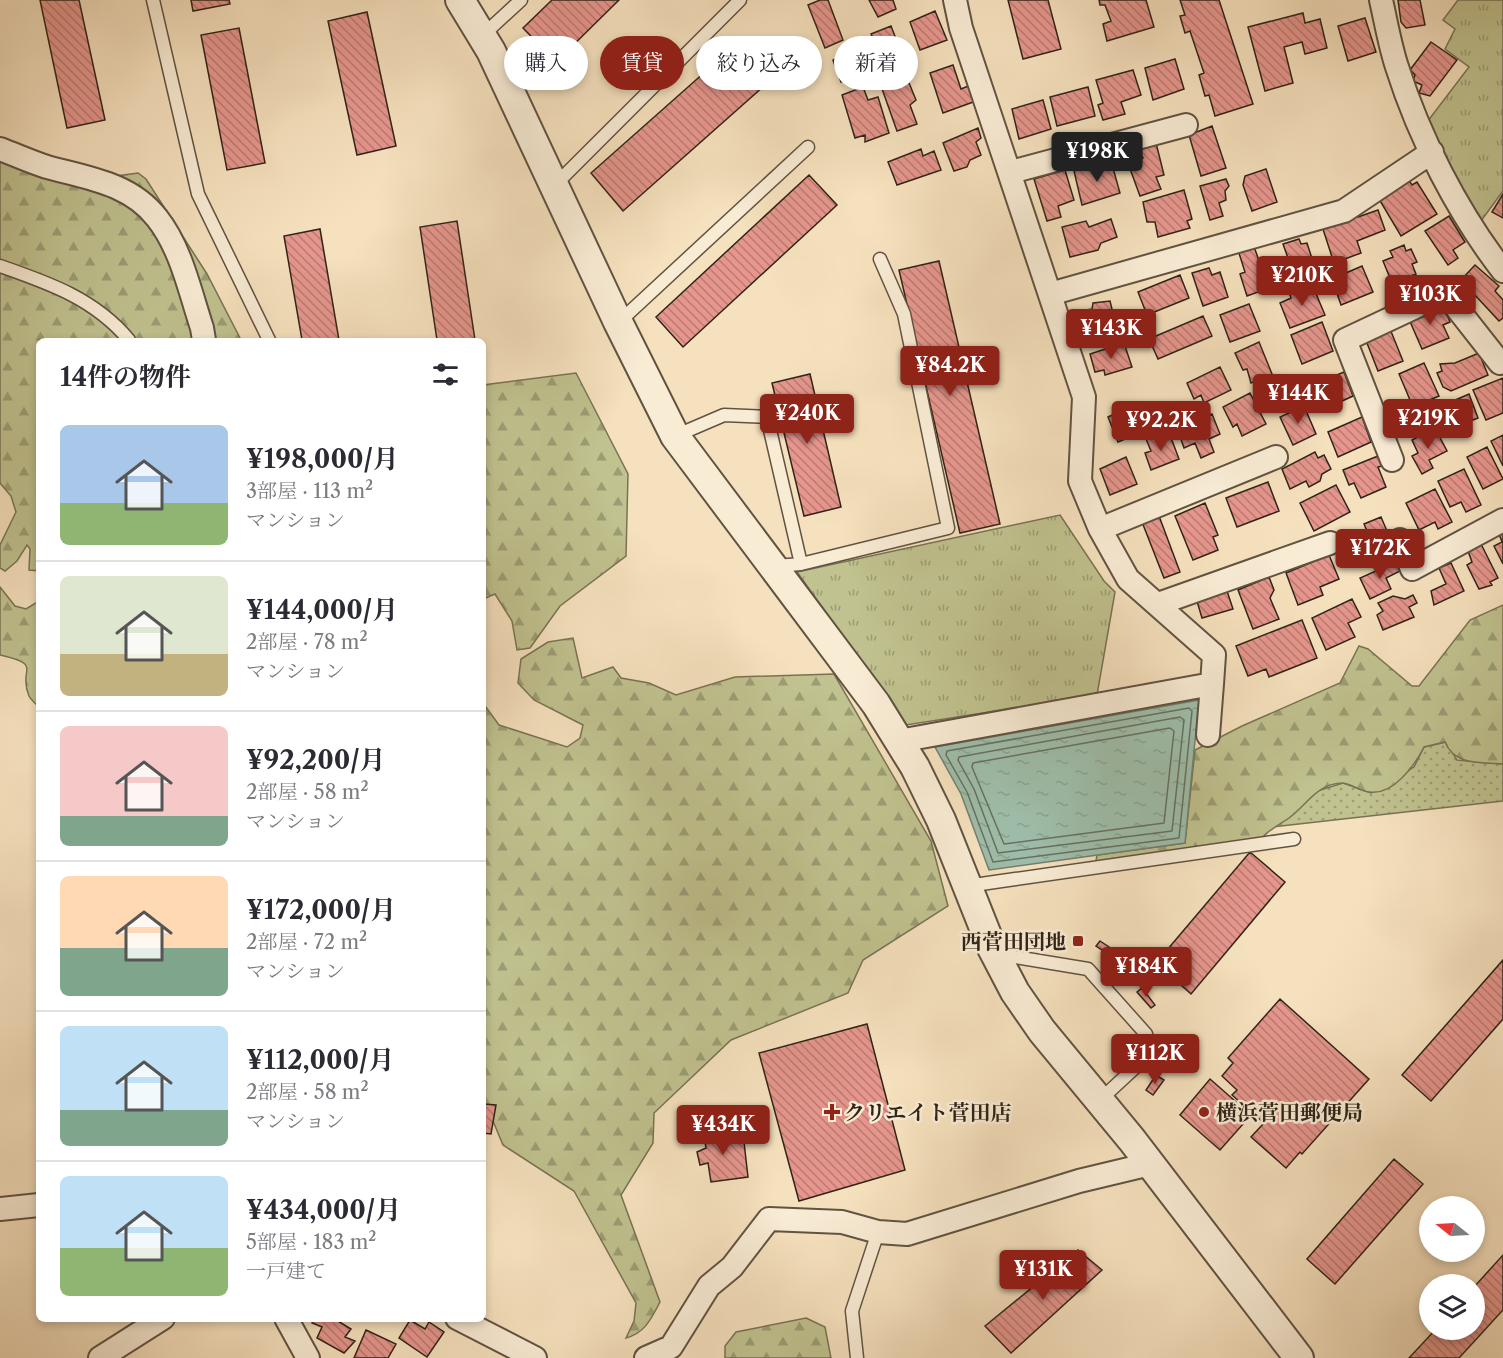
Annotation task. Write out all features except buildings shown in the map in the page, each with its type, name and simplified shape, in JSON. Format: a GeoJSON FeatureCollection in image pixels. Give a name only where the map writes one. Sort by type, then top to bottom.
{"type":"FeatureCollection","features":[{"type":"Feature","properties":{"kind":"street"},"geometry":{"type":"LineString","coordinates":[[460,0],[482,36],[675,436],[788,565],[899,741],[941,820],[965,886],[995,954],[1015,992],[1042,1030],[1100,1100],[1299,1358]]}},
{"type":"Feature","properties":{"kind":"street"},"geometry":{"type":"LineString","coordinates":[[955,0],[961,28],[1011,172],[1084,397],[1080,482],[1100,529],[1128,579],[1214,655],[1208,735]]}},
{"type":"Feature","properties":{"kind":"street"},"geometry":{"type":"LineString","coordinates":[[1381,0],[1396,64],[1411,108],[1481,243],[1503,271]]}},
{"type":"Feature","properties":{"kind":"street"},"geometry":{"type":"LineString","coordinates":[[1011,172],[1186,125]]}},
{"type":"Feature","properties":{"kind":"street"},"geometry":{"type":"LineString","coordinates":[[0,150],[45,166],[111,183],[142,201],[159,219],[175,250],[204,338]]}},
{"type":"Feature","properties":{"kind":"street"},"geometry":{"type":"LineString","coordinates":[[1050,294],[1344,211],[1432,152]]}},
{"type":"Feature","properties":{"kind":"street"},"geometry":{"type":"LineString","coordinates":[[1392,460],[1345,340],[1444,293],[1500,363],[1503,360]]}},
{"type":"Feature","properties":{"kind":"street"},"geometry":{"type":"LineString","coordinates":[[1100,529],[1276,457]]}},
{"type":"Feature","properties":{"kind":"street"},"geometry":{"type":"LineString","coordinates":[[1400,540],[1412,569],[1503,520]]}},
{"type":"Feature","properties":{"kind":"street"},"geometry":{"type":"LineString","coordinates":[[1158,604],[1330,543]]}},
{"type":"Feature","properties":{"kind":"street"},"geometry":{"type":"LineString","coordinates":[[899,741],[1212,684]]}},
{"type":"Feature","properties":{"kind":"street"},"geometry":{"type":"LineString","coordinates":[[646,1358],[671,1347],[709,1286],[732,1267],[769,1219],[842,1222],[878,1232],[907,1234],[1079,1182],[1150,1164]]}},
{"type":"Feature","properties":{"kind":"street"},"geometry":{"type":"LineString","coordinates":[[0,1209],[36,1205]]}},
{"type":"Feature","properties":{"kind":"street"},"geometry":{"type":"LineString","coordinates":[[100,1358],[157,1322]]}},
{"type":"Feature","properties":{"kind":"street"},"geometry":{"type":"LineString","coordinates":[[288,1322],[308,1358]]}},
{"type":"Feature","properties":{"kind":"street"},"geometry":{"type":"LineString","coordinates":[[465,1322],[535,1358]]}},
{"type":"Feature","properties":{"kind":"lane"},"geometry":{"type":"LineString","coordinates":[[153,0],[198,194],[268,338]]}},
{"type":"Feature","properties":{"kind":"lane"},"geometry":{"type":"LineString","coordinates":[[482,36],[521,0]]}},
{"type":"Feature","properties":{"kind":"lane"},"geometry":{"type":"LineString","coordinates":[[554,186],[740,0]]}},
{"type":"Feature","properties":{"kind":"lane"},"geometry":{"type":"LineString","coordinates":[[618,322],[808,147]]}},
{"type":"Feature","properties":{"kind":"lane"},"geometry":{"type":"LineString","coordinates":[[675,436],[724,415],[767,417],[788,565],[948,528],[904,314],[880,259]]}},
{"type":"Feature","properties":{"kind":"lane"},"geometry":{"type":"LineString","coordinates":[[0,266],[75,294],[107,316],[127,338]]}},
{"type":"Feature","properties":{"kind":"lane"},"geometry":{"type":"LineString","coordinates":[[965,886],[1294,839]]}},
{"type":"Feature","properties":{"kind":"lane"},"geometry":{"type":"LineString","coordinates":[[995,954],[1088,969],[1146,1034],[1149,1047],[1141,1062],[1100,1100]]}},
{"type":"Feature","properties":{"kind":"lane"},"geometry":{"type":"LineString","coordinates":[[857,1358],[852,1311],[878,1232]]}},
{"type":"Feature","properties":{"kind":"green space"},"geometry":{"type":"Polygon","coordinates":[[[1458,0],[1503,0],[1503,191],[1481,221],[1424,126],[1469,67],[1445,49],[1455,29],[1443,20],[1458,0]]]}},
{"type":"Feature","properties":{"kind":"green space"},"geometry":{"type":"Polygon","coordinates":[[[0,146],[108,177],[138,173],[146,179],[207,274],[240,338],[36,338],[36,571],[29,570],[30,549],[27,545],[17,561],[5,571],[0,568],[0,545],[16,512],[11,496],[0,483],[0,146]]]}},
{"type":"Feature","properties":{"kind":"green space"},"geometry":{"type":"Polygon","coordinates":[[[576,373],[628,474],[626,556],[560,606],[530,648],[517,650],[512,621],[495,594],[486,598],[486,385],[576,373]]]}},
{"type":"Feature","properties":{"kind":"green space"},"geometry":{"type":"Polygon","coordinates":[[[1060,515],[1104,581],[1115,592],[1097,695],[906,725],[797,572],[1060,515]]]}},
{"type":"Feature","properties":{"kind":"green space"},"geometry":{"type":"Polygon","coordinates":[[[0,587],[15,606],[26,609],[36,603],[36,704],[29,696],[26,687],[26,665],[0,655],[0,587]]]}},
{"type":"Feature","properties":{"kind":"green space"},"geometry":{"type":"Polygon","coordinates":[[[1503,605],[1503,764],[1462,759],[1449,750],[1445,742],[1424,747],[1409,770],[1395,784],[1378,792],[1369,792],[1343,783],[1326,787],[1266,834],[1255,848],[1105,871],[1096,861],[1097,855],[1185,843],[1195,750],[1242,726],[1340,683],[1359,646],[1368,649],[1412,686],[1419,686],[1470,620],[1503,605]]]}},
{"type":"Feature","properties":{"kind":"green space"},"geometry":{"type":"Polygon","coordinates":[[[573,638],[582,678],[613,667],[621,678],[649,683],[676,695],[735,677],[834,674],[931,841],[948,906],[863,960],[848,993],[731,1040],[654,1113],[653,1143],[621,1195],[660,1302],[643,1329],[626,1338],[634,1321],[636,1303],[574,1191],[503,1145],[486,1104],[486,707],[499,725],[567,747],[580,738],[583,725],[534,700],[518,683],[521,659],[548,642],[573,638]]]}},
{"type":"Feature","properties":{"kind":"green space"},"geometry":{"type":"Polygon","coordinates":[[[1446,742],[1457,760],[1503,764],[1503,801],[1272,827],[1290,817],[1314,792],[1343,783],[1371,793],[1414,767],[1424,747],[1446,742]]]}},
{"type":"Feature","properties":{"kind":"green space"},"geometry":{"type":"Polygon","coordinates":[[[806,1318],[825,1327],[831,1358],[725,1358],[725,1346],[736,1332],[806,1318]]]}},
{"type":"Feature","properties":{"kind":"water"},"geometry":{"type":"Polygon","coordinates":[[[1199,700],[1185,843],[989,870],[961,794],[935,747],[1199,700]]]}},
{"type":"Feature","properties":{"kind":"place","name":"西菅田団地"},"geometry":{"type":"Point","coordinates":[1078,941]}},
{"type":"Feature","properties":{"kind":"place","name":"クリエイト菅田店"},"geometry":{"type":"Point","coordinates":[832,1112]}},
{"type":"Feature","properties":{"kind":"place","name":"横浜菅田郵便局"},"geometry":{"type":"Point","coordinates":[1204,1112]}}]}
